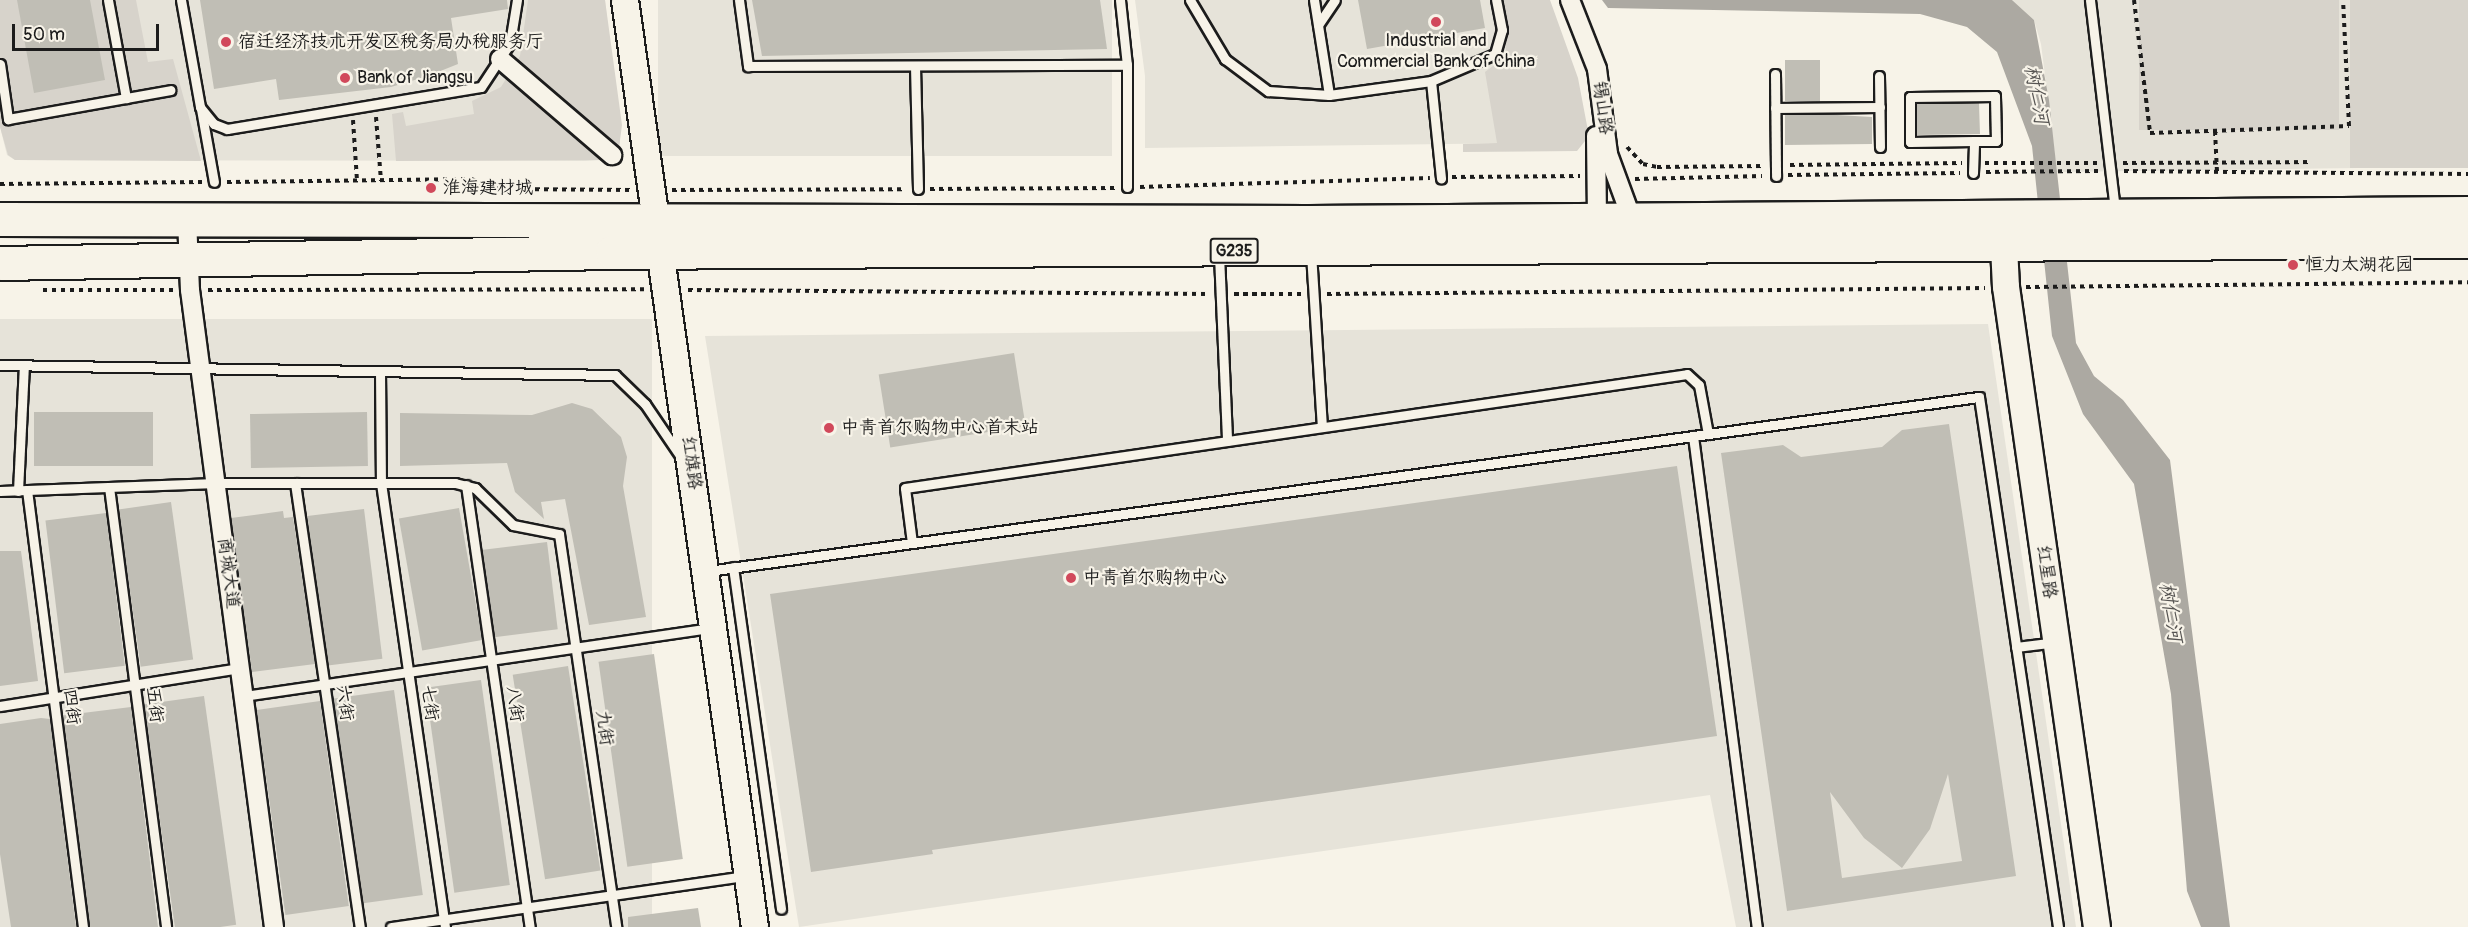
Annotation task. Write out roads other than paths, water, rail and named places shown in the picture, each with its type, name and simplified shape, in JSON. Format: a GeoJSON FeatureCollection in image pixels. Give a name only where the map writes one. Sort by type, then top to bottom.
{"type":"FeatureCollection","features":[{"type":"Feature","properties":{"kind":"highway","name":"G235"},"geometry":{"type":"LineString","coordinates":[[0,219],[187,219],[654,205],[1310,236],[2463,227]]}},
{"type":"Feature","properties":{"kind":"highway","name":"G235"},"geometry":{"type":"LineString","coordinates":[[0,263],[188,257],[662,252],[1219,251],[1310,236],[1631,217],[2003,230],[2116,220],[2463,227]]}},
{"type":"Feature","properties":{"kind":"street","name":"红旗路"},"geometry":{"type":"LineString","coordinates":[[626,0],[755,927]]}},
{"type":"Feature","properties":{"kind":"street","name":"锡山路"},"geometry":{"type":"LineString","coordinates":[[1558,0],[1594,103],[1597,218]]}},
{"type":"Feature","properties":{"kind":"street","name":"锡山路"},"geometry":{"type":"LineString","coordinates":[[1570,0],[1597,69],[1608,154],[1622,180],[1631,217]]}},
{"type":"Feature","properties":{"kind":"street"},"geometry":{"type":"LineString","coordinates":[[500,59],[612,155]]}},
{"type":"Feature","properties":{"kind":"street","name":"商城大道"},"geometry":{"type":"LineString","coordinates":[[187,219],[188,257],[201,368],[274,927]]}},
{"type":"Feature","properties":{"kind":"street","name":"红星路"},"geometry":{"type":"LineString","coordinates":[[2003,230],[2056,642],[2097,927]]}},
{"type":"Feature","properties":{"kind":"lane"},"geometry":{"type":"LineString","coordinates":[[108,0],[126,98]]}},
{"type":"Feature","properties":{"kind":"lane"},"geometry":{"type":"LineString","coordinates":[[181,0],[214,182]]}},
{"type":"Feature","properties":{"kind":"lane"},"geometry":{"type":"LineString","coordinates":[[200,107],[214,124],[227,129],[352,111],[481,87],[510,43],[517,0]]}},
{"type":"Feature","properties":{"kind":"lane"},"geometry":{"type":"LineString","coordinates":[[739,0],[748,66],[1127,65]]}},
{"type":"Feature","properties":{"kind":"lane"},"geometry":{"type":"LineString","coordinates":[[1120,0],[1127,65],[1127,187]]}},
{"type":"Feature","properties":{"kind":"lane"},"geometry":{"type":"LineString","coordinates":[[1190,0],[1225,59],[1253,84],[1278,93],[1329,95],[1431,81],[1495,54],[1502,30],[1496,0]]}},
{"type":"Feature","properties":{"kind":"lane"},"geometry":{"type":"LineString","coordinates":[[1314,0],[1329,95]]}},
{"type":"Feature","properties":{"kind":"lane"},"geometry":{"type":"LineString","coordinates":[[1318,25],[1335,0]]}},
{"type":"Feature","properties":{"kind":"lane"},"geometry":{"type":"LineString","coordinates":[[2090,0],[2116,220]]}},
{"type":"Feature","properties":{"kind":"lane"},"geometry":{"type":"LineString","coordinates":[[0,64],[8,119],[170,90]]}},
{"type":"Feature","properties":{"kind":"lane"},"geometry":{"type":"LineString","coordinates":[[915,66],[918,189]]}},
{"type":"Feature","properties":{"kind":"lane"},"geometry":{"type":"LineString","coordinates":[[1775,74],[1776,176]]}},
{"type":"Feature","properties":{"kind":"lane"},"geometry":{"type":"LineString","coordinates":[[1879,76],[1880,147]]}},
{"type":"Feature","properties":{"kind":"lane"},"geometry":{"type":"LineString","coordinates":[[1431,81],[1442,178]]}},
{"type":"Feature","properties":{"kind":"lane"},"geometry":{"type":"LineString","coordinates":[[1995,96],[1996,141],[1974,141],[1910,142],[1910,97],[1995,96]]}},
{"type":"Feature","properties":{"kind":"lane"},"geometry":{"type":"LineString","coordinates":[[1775,108],[1880,107]]}},
{"type":"Feature","properties":{"kind":"lane"},"geometry":{"type":"LineString","coordinates":[[1973,172],[1974,141]]}},
{"type":"Feature","properties":{"kind":"lane"},"geometry":{"type":"LineString","coordinates":[[1310,236],[1322,427]]}},
{"type":"Feature","properties":{"kind":"lane"},"geometry":{"type":"LineString","coordinates":[[1219,251],[1227,441]]}},
{"type":"Feature","properties":{"kind":"lane"},"geometry":{"type":"LineString","coordinates":[[0,365],[615,375],[645,404],[692,475]]}},
{"type":"Feature","properties":{"kind":"lane","name":"四街"},"geometry":{"type":"LineString","coordinates":[[24,365],[22,491],[54,697],[83,927]]}},
{"type":"Feature","properties":{"kind":"lane","name":"七街"},"geometry":{"type":"LineString","coordinates":[[380,371],[381,483],[444,923]]}},
{"type":"Feature","properties":{"kind":"lane"},"geometry":{"type":"LineString","coordinates":[[912,543],[904,488],[1687,374],[1699,385],[1708,434]]}},
{"type":"Feature","properties":{"kind":"lane"},"geometry":{"type":"LineString","coordinates":[[706,571],[1979,397],[2058,927]]}},
{"type":"Feature","properties":{"kind":"lane"},"geometry":{"type":"LineString","coordinates":[[1693,436],[1757,927]]}},
{"type":"Feature","properties":{"kind":"lane"},"geometry":{"type":"LineString","coordinates":[[0,491],[216,483],[466,485]]}},
{"type":"Feature","properties":{"kind":"lane","name":"六街"},"geometry":{"type":"LineString","coordinates":[[295,483],[360,927]]}},
{"type":"Feature","properties":{"kind":"lane","name":"九街"},"geometry":{"type":"LineString","coordinates":[[466,485],[475,488],[513,525],[559,534],[616,927]]}},
{"type":"Feature","properties":{"kind":"lane","name":"八街"},"geometry":{"type":"LineString","coordinates":[[466,485],[530,927]]}},
{"type":"Feature","properties":{"kind":"lane","name":"五街"},"geometry":{"type":"LineString","coordinates":[[108,487],[166,927]]}},
{"type":"Feature","properties":{"kind":"lane"},"geometry":{"type":"LineString","coordinates":[[732,567],[781,909]]}},
{"type":"Feature","properties":{"kind":"lane"},"geometry":{"type":"LineString","coordinates":[[244,696],[714,627]]}},
{"type":"Feature","properties":{"kind":"lane"},"geometry":{"type":"LineString","coordinates":[[2016,648],[2056,642]]}},
{"type":"Feature","properties":{"kind":"lane"},"geometry":{"type":"LineString","coordinates":[[0,706],[240,668]]}},
{"type":"Feature","properties":{"kind":"lane"},"geometry":{"type":"LineString","coordinates":[[391,927],[444,923],[527,908],[748,876]]}},
{"type":"Feature","properties":{"kind":"water","name":"树仁河"},"geometry":{"type":"Polygon","coordinates":[[[1602,0],[2012,0],[2034,20],[2049,100],[2076,343],[2094,376],[2123,400],[2170,460],[2230,927],[2201,927],[2187,891],[2171,694],[2134,484],[2083,414],[2052,336],[2032,146],[1997,52],[1967,27],[1920,14],[1608,8],[1602,0]]]}},
{"type":"Feature","properties":{"kind":"place","name":"Industrial and Commercial Bank of China"},"geometry":{"type":"Point","coordinates":[1436,22]}},
{"type":"Feature","properties":{"kind":"place","name":"宿迁经济技术开发区税务局办税服务厅"},"geometry":{"type":"Point","coordinates":[226,42]}},
{"type":"Feature","properties":{"kind":"place","name":"Bank of Jiangsu"},"geometry":{"type":"Point","coordinates":[345,78]}},
{"type":"Feature","properties":{"kind":"place","name":"淮海建材城"},"geometry":{"type":"Point","coordinates":[431,188]}},
{"type":"Feature","properties":{"kind":"place","name":"恒力太湖花园"},"geometry":{"type":"Point","coordinates":[2293,265]}},
{"type":"Feature","properties":{"kind":"place","name":"中青首尔购物中心首末站"},"geometry":{"type":"Point","coordinates":[829,428]}},
{"type":"Feature","properties":{"kind":"place","name":"中青首尔购物中心"},"geometry":{"type":"Point","coordinates":[1071,578]}}]}
